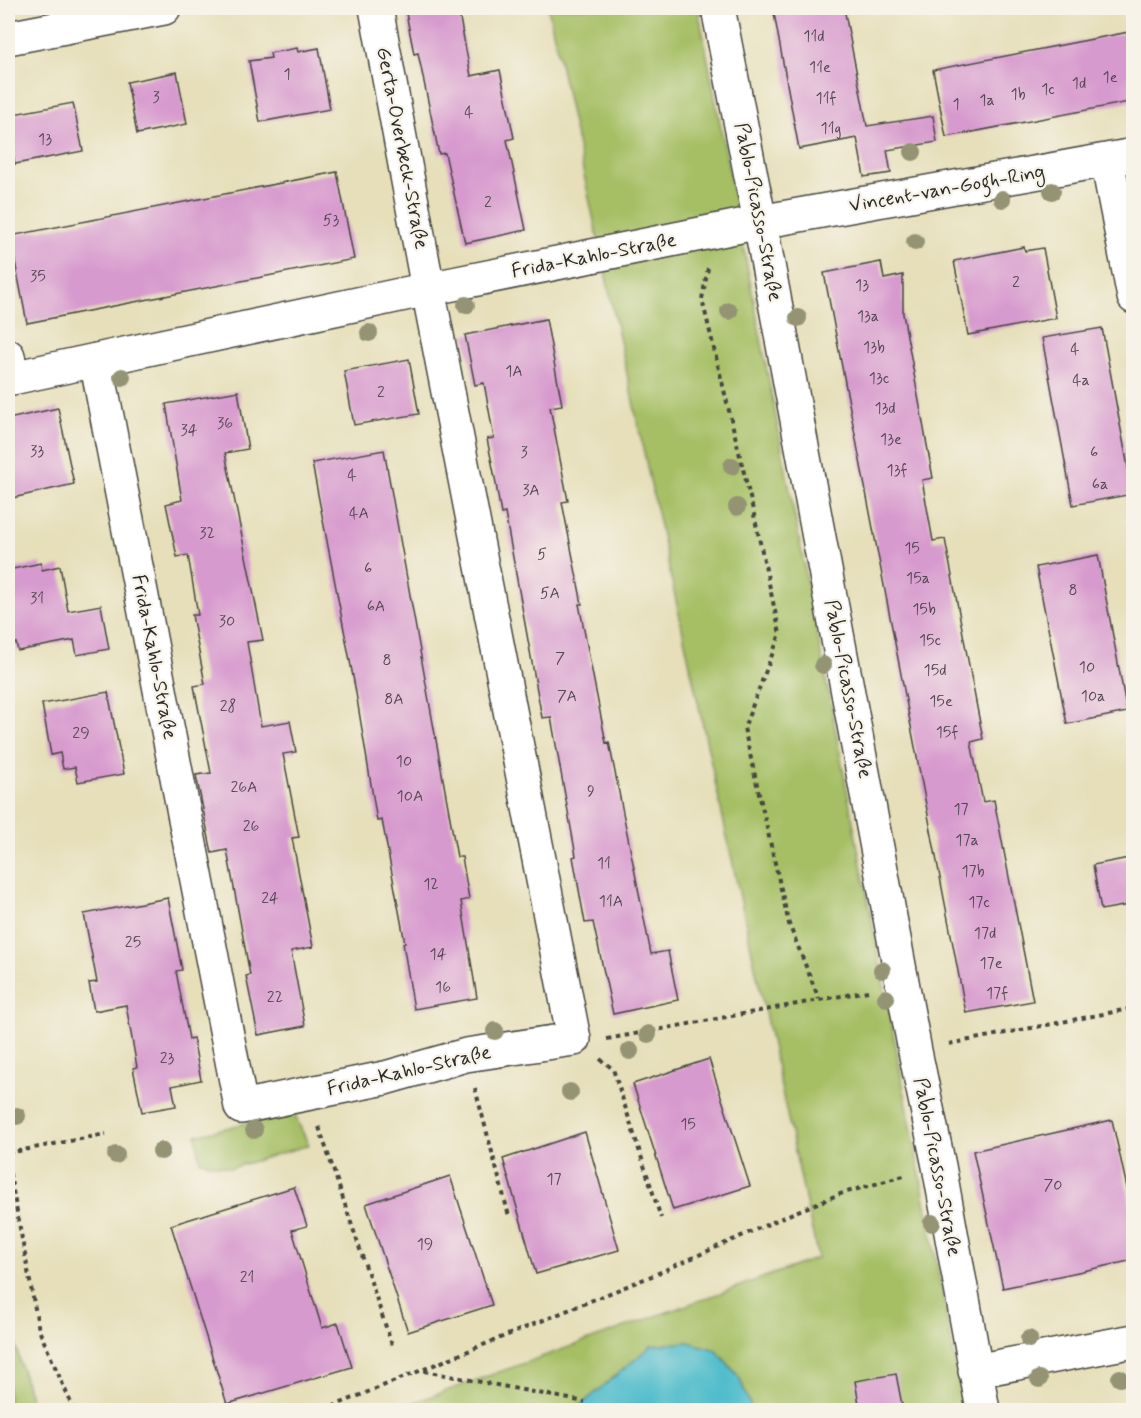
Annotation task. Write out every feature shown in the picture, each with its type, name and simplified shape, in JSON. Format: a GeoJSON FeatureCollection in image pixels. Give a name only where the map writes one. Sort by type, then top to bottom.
{"type":"FeatureCollection","features":[{"type":"Feature","properties":{"kind":"street"},"geometry":{"type":"LineString","coordinates":[[8,38],[164,8]]}},
{"type":"Feature","properties":{"kind":"street","name":"Gerta-Overbeck-Straße"},"geometry":{"type":"LineString","coordinates":[[376,8],[428,289]]}},
{"type":"Feature","properties":{"kind":"street","name":"Pablo-Picasso-Straße"},"geometry":{"type":"LineString","coordinates":[[718,8],[915,1051],[939,1166],[982,1410]]}},
{"type":"Feature","properties":{"kind":"street"},"geometry":{"type":"LineString","coordinates":[[1120,158],[1134,297]]}},
{"type":"Feature","properties":{"kind":"street","name":"Vincent-van-Gogh-Ring"},"geometry":{"type":"LineString","coordinates":[[760,222],[1120,158]]}},
{"type":"Feature","properties":{"kind":"street","name":"Frida-Kahlo-Straße"},"geometry":{"type":"LineString","coordinates":[[10,367],[96,360],[428,289],[760,222]]}},
{"type":"Feature","properties":{"kind":"street"},"geometry":{"type":"LineString","coordinates":[[428,289],[574,1039]]}},
{"type":"Feature","properties":{"kind":"street","name":"Frida-Kahlo-Straße"},"geometry":{"type":"LineString","coordinates":[[96,360],[241,1107],[385,1078],[466,1056],[574,1039]]}},
{"type":"Feature","properties":{"kind":"street"},"geometry":{"type":"LineString","coordinates":[[975,1371],[1134,1341]]}},
{"type":"Feature","properties":{"kind":"path"},"geometry":{"type":"LineString","coordinates":[[715,232],[702,299],[753,510],[780,634],[744,728],[789,924],[819,999]]}},
{"type":"Feature","properties":{"kind":"path"},"geometry":{"type":"LineString","coordinates":[[574,1039],[603,1040],[903,985]]}},
{"type":"Feature","properties":{"kind":"path"},"geometry":{"type":"LineString","coordinates":[[915,1051],[1134,1008]]}},
{"type":"Feature","properties":{"kind":"path"},"geometry":{"type":"LineString","coordinates":[[574,1039],[613,1069],[661,1218]]}},
{"type":"Feature","properties":{"kind":"path"},"geometry":{"type":"LineString","coordinates":[[466,1056],[509,1216]]}},
{"type":"Feature","properties":{"kind":"path"},"geometry":{"type":"LineString","coordinates":[[319,1126],[393,1348]]}},
{"type":"Feature","properties":{"kind":"path"},"geometry":{"type":"LineString","coordinates":[[8,1153],[106,1134]]}},
{"type":"Feature","properties":{"kind":"path"},"geometry":{"type":"LineString","coordinates":[[8,1164],[39,1330],[74,1410]]}},
{"type":"Feature","properties":{"kind":"path"},"geometry":{"type":"LineString","coordinates":[[324,1410],[654,1275],[840,1194],[939,1166]]}},
{"type":"Feature","properties":{"kind":"path"},"geometry":{"type":"LineString","coordinates":[[423,1371],[585,1402]]}},
{"type":"Feature","properties":{"kind":"green space"},"geometry":{"type":"Polygon","coordinates":[[[548,8],[698,8],[964,1410],[752,1410],[739,1377],[716,1350],[688,1342],[651,1346],[575,1410],[393,1410],[818,1258],[548,8]]]}},
{"type":"Feature","properties":{"kind":"green space"},"geometry":{"type":"Polygon","coordinates":[[[293,1112],[309,1145],[231,1168],[200,1161],[196,1135],[293,1112]]]}},
{"type":"Feature","properties":{"kind":"green space"},"geometry":{"type":"Polygon","coordinates":[[[8,1317],[33,1410],[8,1410],[8,1317]]]}},
{"type":"Feature","properties":{"kind":"water"},"geometry":{"type":"Polygon","coordinates":[[[688,1342],[716,1350],[739,1377],[752,1410],[575,1410],[651,1346],[688,1342]]]}},
{"type":"Feature","properties":{"kind":"building"},"geometry":{"type":"Polygon","coordinates":[[[405,8],[458,8],[471,76],[500,70],[514,138],[507,140],[526,230],[465,243],[445,153],[439,154],[418,53],[414,54],[405,8]]]}},
{"type":"Feature","properties":{"kind":"building"},"geometry":{"type":"Polygon","coordinates":[[[773,8],[844,8],[867,126],[933,116],[937,142],[887,150],[891,173],[864,177],[857,138],[799,149],[773,8]]]}},
{"type":"Feature","properties":{"kind":"building"},"geometry":{"type":"Polygon","coordinates":[[[1134,31],[1134,101],[946,137],[933,70],[1134,31]]]}},
{"type":"Feature","properties":{"kind":"building"},"geometry":{"type":"Polygon","coordinates":[[[297,48],[298,52],[319,48],[330,109],[260,122],[249,61],[271,58],[270,53],[297,48]]]}},
{"type":"Feature","properties":{"kind":"building"},"geometry":{"type":"Polygon","coordinates":[[[177,72],[187,124],[137,134],[127,82],[177,72]]]}},
{"type":"Feature","properties":{"kind":"building"},"geometry":{"type":"Polygon","coordinates":[[[73,103],[83,151],[15,164],[8,115],[73,103]]]}},
{"type":"Feature","properties":{"kind":"building"},"geometry":{"type":"Polygon","coordinates":[[[337,172],[354,259],[27,323],[10,236],[337,172]]]}},
{"type":"Feature","properties":{"kind":"building"},"geometry":{"type":"Polygon","coordinates":[[[1024,247],[1025,251],[1043,248],[1056,318],[968,335],[954,261],[1024,247]]]}},
{"type":"Feature","properties":{"kind":"building"},"geometry":{"type":"Polygon","coordinates":[[[881,262],[884,279],[903,275],[903,314],[933,478],[922,480],[933,541],[945,539],[983,739],[971,742],[983,802],[994,800],[1033,1001],[966,1013],[824,273],[881,262]]]}},
{"type":"Feature","properties":{"kind":"building"},"geometry":{"type":"Polygon","coordinates":[[[546,319],[562,405],[550,407],[568,501],[562,502],[582,604],[579,604],[651,954],[668,951],[678,1000],[613,1014],[593,922],[585,923],[573,857],[576,856],[551,717],[542,718],[505,513],[501,514],[487,439],[494,438],[484,383],[475,385],[465,335],[546,319]]]}},
{"type":"Feature","properties":{"kind":"building"},"geometry":{"type":"Polygon","coordinates":[[[1102,328],[1133,494],[1073,505],[1042,338],[1102,328]]]}},
{"type":"Feature","properties":{"kind":"building"},"geometry":{"type":"Polygon","coordinates":[[[409,359],[419,414],[354,425],[344,371],[409,359]]]}},
{"type":"Feature","properties":{"kind":"building"},"geometry":{"type":"Polygon","coordinates":[[[238,391],[248,449],[225,453],[263,640],[247,642],[261,726],[290,721],[296,752],[283,754],[299,837],[292,838],[313,947],[291,951],[305,1026],[258,1035],[246,976],[250,975],[227,850],[212,853],[196,775],[211,773],[194,686],[205,684],[192,615],[198,615],[188,555],[177,557],[166,504],[182,500],[166,404],[238,391]]]}},
{"type":"Feature","properties":{"kind":"building"},"geometry":{"type":"Polygon","coordinates":[[[58,408],[74,484],[8,499],[8,419],[58,408]]]}},
{"type":"Feature","properties":{"kind":"building"},"geometry":{"type":"Polygon","coordinates":[[[384,450],[457,857],[462,857],[469,899],[461,901],[477,998],[414,1009],[403,943],[405,943],[382,820],[377,821],[355,687],[312,463],[384,450]]]}},
{"type":"Feature","properties":{"kind":"building"},"geometry":{"type":"Polygon","coordinates":[[[1098,555],[1127,712],[1067,724],[1036,567],[1098,555]]]}},
{"type":"Feature","properties":{"kind":"building"},"geometry":{"type":"Polygon","coordinates":[[[41,563],[42,570],[60,566],[68,611],[101,605],[109,649],[77,655],[74,640],[18,651],[16,643],[8,645],[8,570],[41,563]]]}},
{"type":"Feature","properties":{"kind":"building"},"geometry":{"type":"Polygon","coordinates":[[[108,692],[124,774],[78,782],[75,767],[63,769],[60,753],[51,755],[42,704],[108,692]]]}},
{"type":"Feature","properties":{"kind":"building"},"geometry":{"type":"Polygon","coordinates":[[[1134,857],[1134,904],[1101,910],[1093,865],[1134,857]]]}},
{"type":"Feature","properties":{"kind":"building"},"geometry":{"type":"Polygon","coordinates":[[[168,898],[182,970],[176,971],[189,1039],[193,1038],[201,1080],[172,1086],[176,1106],[142,1112],[133,1068],[137,1067],[126,1005],[94,1011],[89,983],[97,982],[84,914],[168,898]]]}},
{"type":"Feature","properties":{"kind":"building"},"geometry":{"type":"Polygon","coordinates":[[[709,1059],[750,1186],[673,1210],[633,1084],[709,1059]]]}},
{"type":"Feature","properties":{"kind":"building"},"geometry":{"type":"Polygon","coordinates":[[[1112,1120],[1134,1219],[1134,1260],[1003,1288],[973,1151],[1112,1120]]]}},
{"type":"Feature","properties":{"kind":"building"},"geometry":{"type":"Polygon","coordinates":[[[585,1132],[619,1250],[536,1274],[503,1159],[585,1132]]]}},
{"type":"Feature","properties":{"kind":"building"},"geometry":{"type":"Polygon","coordinates":[[[450,1176],[492,1305],[408,1332],[366,1204],[450,1176]]]}},
{"type":"Feature","properties":{"kind":"building"},"geometry":{"type":"Polygon","coordinates":[[[294,1187],[307,1226],[292,1230],[322,1328],[338,1323],[352,1367],[227,1404],[171,1225],[294,1187]]]}},
{"type":"Feature","properties":{"kind":"building"},"geometry":{"type":"Polygon","coordinates":[[[896,1374],[903,1410],[860,1410],[855,1381],[896,1374]]]}}]}
